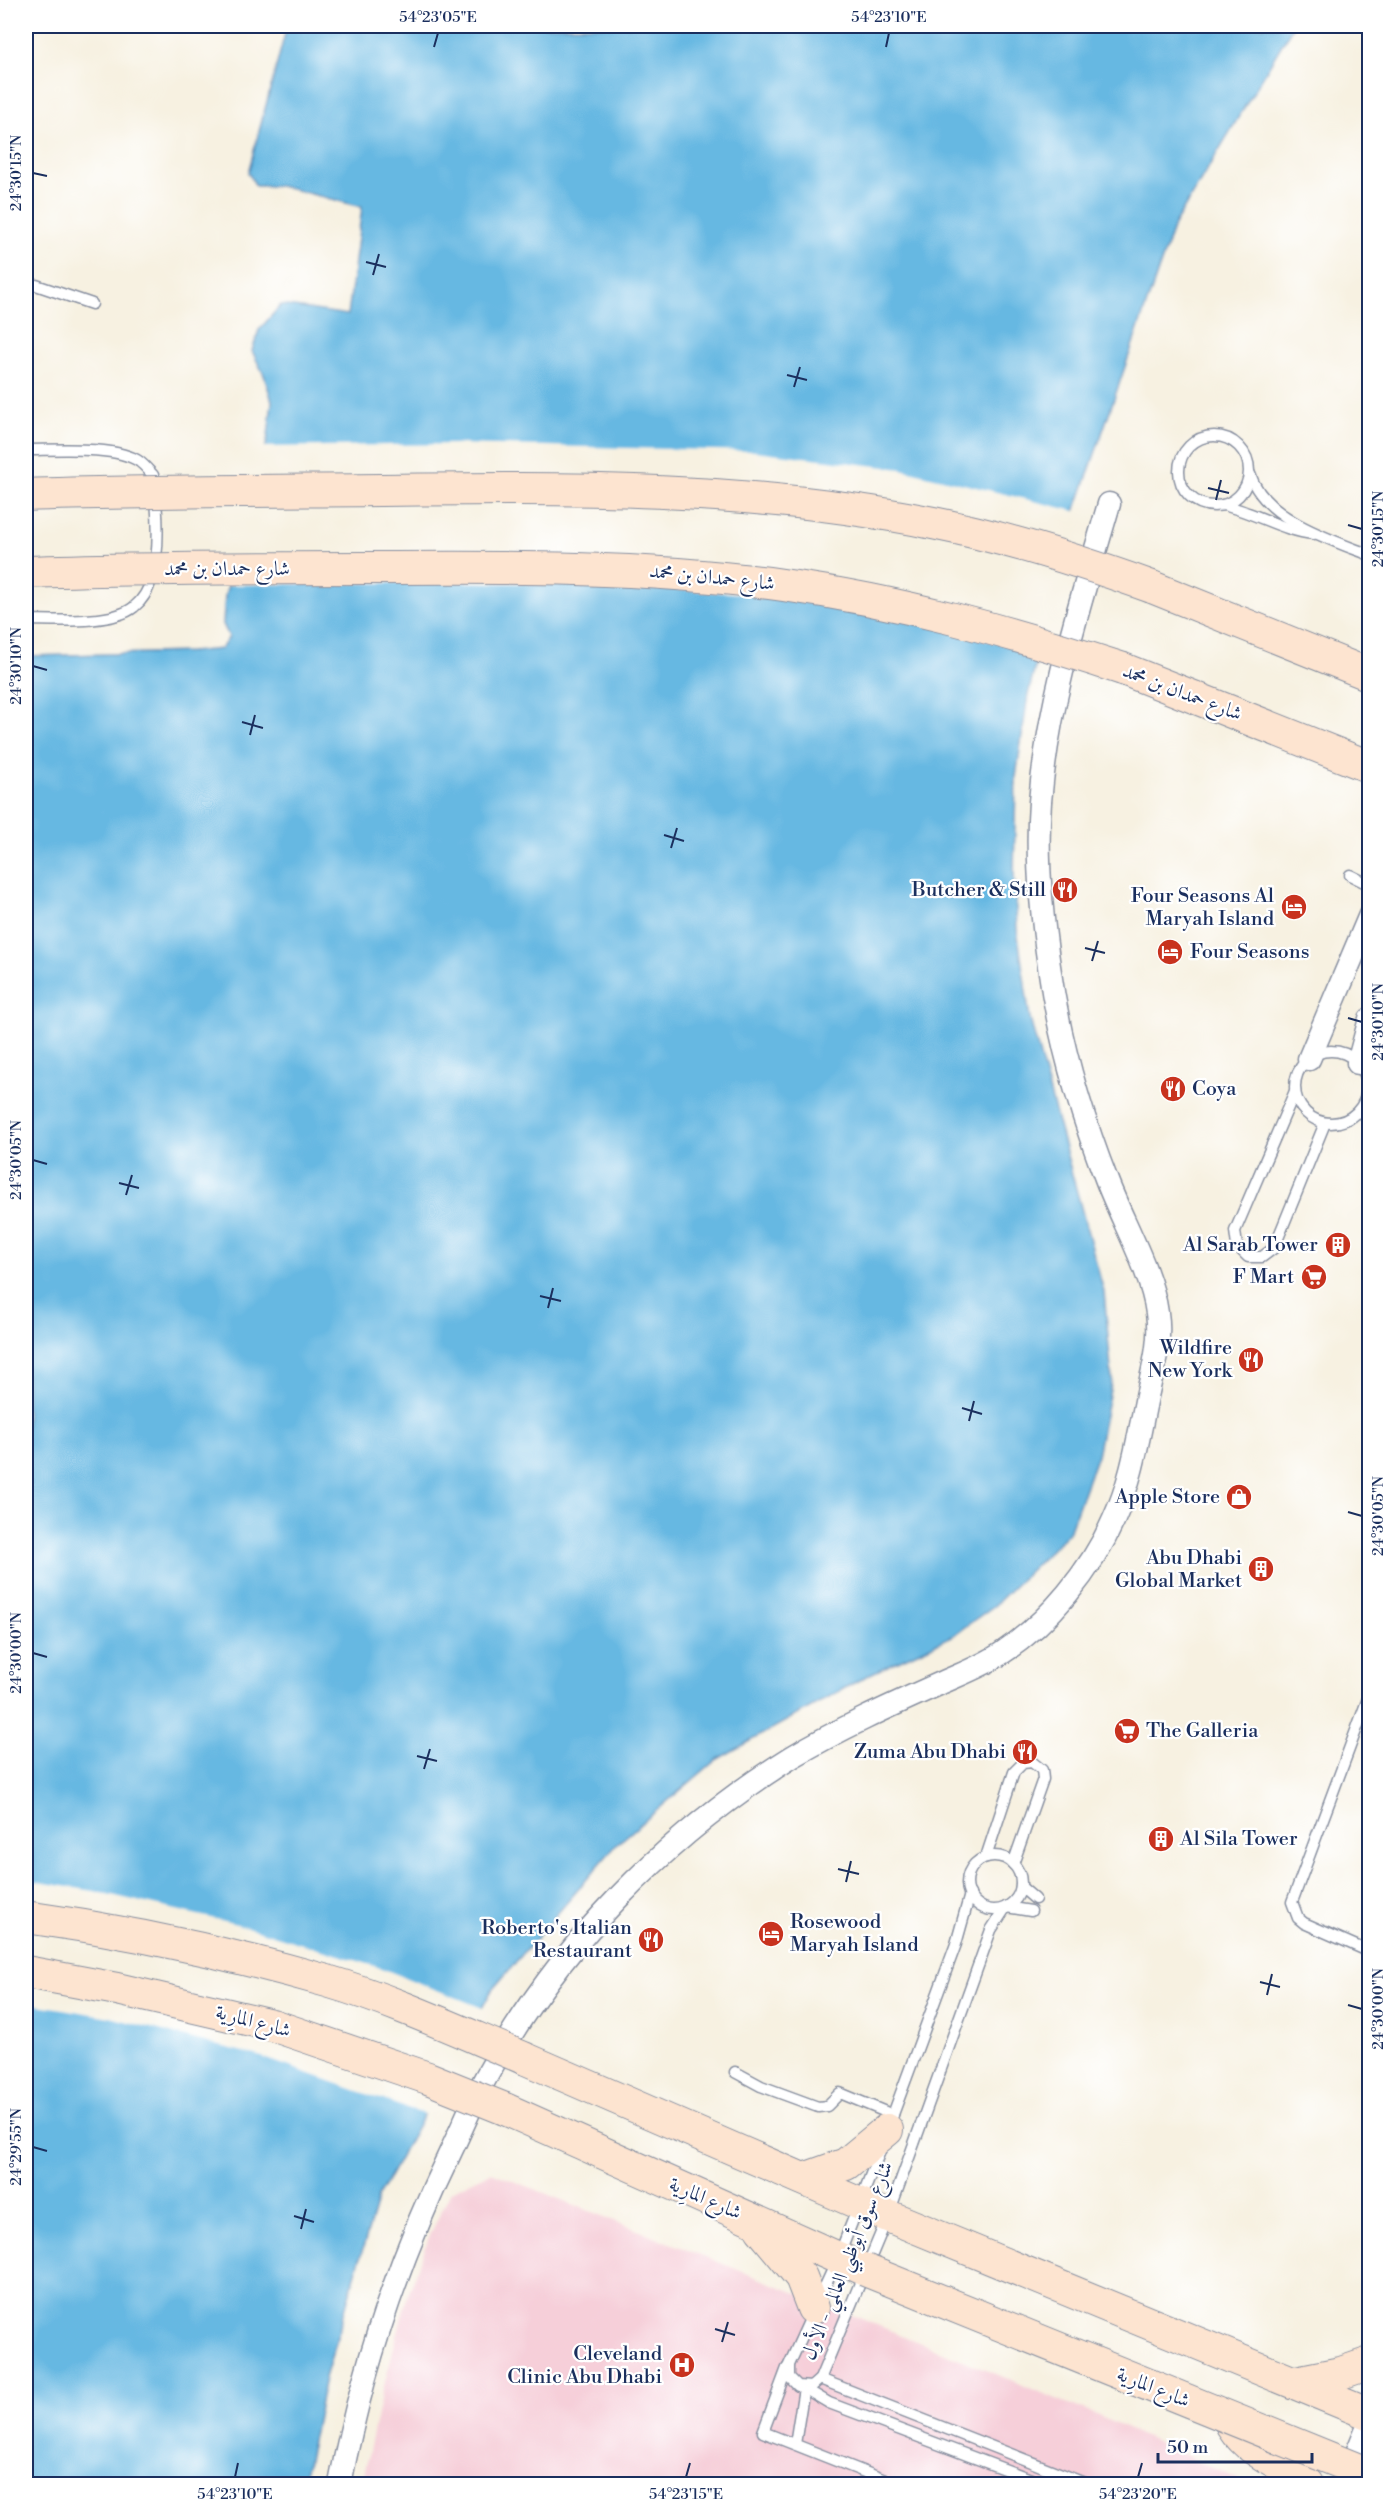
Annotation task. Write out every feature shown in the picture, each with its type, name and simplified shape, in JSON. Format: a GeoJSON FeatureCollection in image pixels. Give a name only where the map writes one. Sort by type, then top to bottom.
{"type":"FeatureCollection","features":[{"type":"Feature","properties":{"kind":"street"},"geometry":{"type":"LineString","coordinates":[[26,495],[588,488],[730,496],[866,512],[985,535],[1095,566],[1370,675]]}},
{"type":"Feature","properties":{"kind":"street"},"geometry":{"type":"LineString","coordinates":[[340,2484],[360,2390],[376,2335],[393,2283],[429,2195],[500,2054],[524,2015],[580,1940],[659,1857],[702,1820],[748,1786],[796,1755],[846,1727],[984,1664],[1017,1642],[1064,1596],[1082,1573],[1112,1524],[1125,1495],[1134,1464],[1158,1349],[1157,1313],[1148,1280],[1086,1127],[1068,1065],[1049,970],[1040,883],[1040,803],[1052,717],[1109,504]]}},
{"type":"Feature","properties":{"kind":"street","name":"شارع حمدان بن محمد"},"geometry":{"type":"LineString","coordinates":[[26,572],[551,567],[669,572],[786,585],[908,607],[1029,638],[1123,669],[1357,762]]}},
{"type":"Feature","properties":{"kind":"street"},"geometry":{"type":"LineString","coordinates":[[1357,762],[1370,785]]}},
{"type":"Feature","properties":{"kind":"street"},"geometry":{"type":"LineString","coordinates":[[1309,1059],[1370,915]]}},
{"type":"Feature","properties":{"kind":"street"},"geometry":{"type":"LineString","coordinates":[[1365,1074],[1370,1020]]}},
{"type":"Feature","properties":{"kind":"street"},"geometry":{"type":"LineString","coordinates":[[26,1917],[103,1927],[329,1982],[451,2027],[874,2210],[1370,2414]]}},
{"type":"Feature","properties":{"kind":"street","name":"شارع المارِية"},"geometry":{"type":"LineString","coordinates":[[26,1972],[117,1989],[272,2025],[351,2051],[505,2109],[852,2264],[1361,2474]]}},
{"type":"Feature","properties":{"kind":"street"},"geometry":{"type":"LineString","coordinates":[[804,2179],[846,2164],[890,2122]]}},
{"type":"Feature","properties":{"kind":"street"},"geometry":{"type":"LineString","coordinates":[[752,2220],[791,2262],[801,2277],[813,2308]]}},
{"type":"Feature","properties":{"kind":"street"},"geometry":{"type":"LineString","coordinates":[[1296,2382],[1341,2373],[1370,2363]]}},
{"type":"Feature","properties":{"kind":"street"},"geometry":{"type":"LineString","coordinates":[[1228,2418],[1247,2446],[1286,2468],[1307,2484]]}},
{"type":"Feature","properties":{"kind":"street"},"geometry":{"type":"LineString","coordinates":[[1361,2474],[1370,2421]]}},
{"type":"Feature","properties":{"kind":"lane"},"geometry":{"type":"LineString","coordinates":[[26,285],[36,285],[92,304]]}},
{"type":"Feature","properties":{"kind":"lane"},"geometry":{"type":"LineString","coordinates":[[1317,534],[1290,529],[1223,505],[1204,505],[1188,495],[1183,487],[1179,469],[1184,452],[1198,439],[1207,436],[1226,438],[1241,448],[1246,456],[1253,484],[1266,503],[1317,534],[1370,555]]}},
{"type":"Feature","properties":{"kind":"lane"},"geometry":{"type":"LineString","coordinates":[[26,450],[80,449],[118,454],[139,461],[153,475],[157,539],[153,575],[143,596],[134,608],[116,615],[90,619],[26,620]]}},
{"type":"Feature","properties":{"kind":"lane"},"geometry":{"type":"LineString","coordinates":[[1223,505],[1238,496],[1244,489],[1250,473]]}},
{"type":"Feature","properties":{"kind":"lane"},"geometry":{"type":"LineString","coordinates":[[1350,874],[1370,885]]}},
{"type":"Feature","properties":{"kind":"lane"},"geometry":{"type":"LineString","coordinates":[[1295,1090],[1304,1112],[1325,1123],[1337,1124],[1358,1112],[1366,1096],[1365,1074],[1339,1052],[1318,1054],[1300,1068],[1295,1090],[1235,1231],[1237,1246],[1248,1257],[1262,1257],[1274,1248],[1325,1123]]}},
{"type":"Feature","properties":{"kind":"lane"},"geometry":{"type":"LineString","coordinates":[[1358,1112],[1370,1116]]}},
{"type":"Feature","properties":{"kind":"lane"},"geometry":{"type":"LineString","coordinates":[[1370,1694],[1293,1893],[1292,1902],[1298,1918],[1304,1923],[1370,1952]]}},
{"type":"Feature","properties":{"kind":"lane","name":"شارع سوق أبوظبي العالمي - الأول"},"geometry":{"type":"LineString","coordinates":[[1013,1864],[1043,1779],[1042,1770],[1032,1762],[1023,1763],[1014,1773],[986,1857],[972,1868],[967,1885],[970,1894],[956,1944],[890,2122],[874,2210],[852,2264],[813,2308],[789,2364],[789,2378],[793,2383],[804,2388],[811,2387],[820,2379],[845,2321],[852,2264],[874,2210],[987,1938],[1006,1907],[1016,1899],[1021,1887]]}},
{"type":"Feature","properties":{"kind":"lane"},"geometry":{"type":"LineString","coordinates":[[986,1857],[1005,1858],[1013,1864],[1018,1870],[1021,1887],[1035,1899]]}},
{"type":"Feature","properties":{"kind":"lane"},"geometry":{"type":"LineString","coordinates":[[970,1894],[981,1906],[998,1910],[1006,1907],[1031,1911]]}},
{"type":"Feature","properties":{"kind":"lane"},"geometry":{"type":"LineString","coordinates":[[735,2072],[761,2086],[819,2107],[827,2106],[840,2093],[890,2122]]}},
{"type":"Feature","properties":{"kind":"lane"},"geometry":{"type":"LineString","coordinates":[[789,2364],[763,2432],[895,2484]]}},
{"type":"Feature","properties":{"kind":"lane"},"geometry":{"type":"LineString","coordinates":[[820,2379],[1087,2484]]}},
{"type":"Feature","properties":{"kind":"lane"},"geometry":{"type":"LineString","coordinates":[[795,2444],[804,2388],[822,2400],[1031,2482],[1044,2484]]}},
{"type":"Feature","properties":{"kind":"lane"},"geometry":{"type":"LineString","coordinates":[[1031,2482],[1037,2465]]}},
{"type":"Feature","properties":{"kind":"shaded area","name":"Cleveland Clinic Abu Dhabi"},"geometry":{"type":"Polygon","coordinates":[[[491,2172],[877,2325],[1098,2416],[1249,2484],[362,2484],[379,2405],[406,2301],[429,2237],[451,2191],[491,2172]]]}},
{"type":"Feature","properties":{"kind":"water"},"geometry":{"type":"Polygon","coordinates":[[[287,26],[1293,26],[1174,225],[1069,529],[1028,695],[1016,777],[1014,873],[1017,929],[1030,1019],[1104,1292],[1112,1380],[1097,1455],[1069,1532],[995,1605],[952,1636],[870,1674],[716,1760],[616,1845],[492,1990],[378,2197],[325,2378],[303,2484],[26,2484],[26,656],[190,652],[221,649],[229,637],[223,624],[225,595],[252,511],[268,436],[272,401],[264,375],[252,351],[259,330],[281,305],[348,315],[362,207],[280,186],[256,186],[248,173],[287,26]]]}},
{"type":"Feature","properties":{"kind":"pier"},"geometry":{"type":"Polygon","coordinates":[[[457,444],[755,451],[901,469],[1079,512],[1040,654],[896,616],[750,594],[603,585],[455,582],[225,585],[249,510],[263,447],[457,444]]]}},
{"type":"Feature","properties":{"kind":"pier"},"geometry":{"type":"Polygon","coordinates":[[[26,1880],[94,1891],[237,1924],[381,1968],[485,2009],[426,2115],[262,2057],[110,2017],[26,2003],[26,1880]]]}},
{"type":"Feature","properties":{"kind":"place","name":"Butcher & Still"},"geometry":{"type":"Point","coordinates":[1065,890]}},
{"type":"Feature","properties":{"kind":"place","name":"Four Seasons Al Maryah Island"},"geometry":{"type":"Point","coordinates":[1294,907]}},
{"type":"Feature","properties":{"kind":"place","name":"Four Seasons"},"geometry":{"type":"Point","coordinates":[1170,952]}},
{"type":"Feature","properties":{"kind":"place","name":"Coya"},"geometry":{"type":"Point","coordinates":[1173,1089]}},
{"type":"Feature","properties":{"kind":"place","name":"Al Sarab Tower"},"geometry":{"type":"Point","coordinates":[1338,1245]}},
{"type":"Feature","properties":{"kind":"place","name":"F Mart"},"geometry":{"type":"Point","coordinates":[1314,1277]}},
{"type":"Feature","properties":{"kind":"place","name":"Wildfire New York"},"geometry":{"type":"Point","coordinates":[1251,1360]}},
{"type":"Feature","properties":{"kind":"place","name":"Apple Store"},"geometry":{"type":"Point","coordinates":[1239,1497]}},
{"type":"Feature","properties":{"kind":"place","name":"Abu Dhabi Global Market"},"geometry":{"type":"Point","coordinates":[1261,1569]}},
{"type":"Feature","properties":{"kind":"place","name":"The Galleria"},"geometry":{"type":"Point","coordinates":[1127,1731]}},
{"type":"Feature","properties":{"kind":"place","name":"Zuma Abu Dhabi"},"geometry":{"type":"Point","coordinates":[1025,1752]}},
{"type":"Feature","properties":{"kind":"place","name":"Al Sila Tower"},"geometry":{"type":"Point","coordinates":[1161,1839]}},
{"type":"Feature","properties":{"kind":"place","name":"Rosewood Maryah Island"},"geometry":{"type":"Point","coordinates":[771,1934]}},
{"type":"Feature","properties":{"kind":"place","name":"Roberto's Italian Restaurant"},"geometry":{"type":"Point","coordinates":[651,1940]}},
{"type":"Feature","properties":{"kind":"place","name":"Cleveland Clinic Abu Dhabi"},"geometry":{"type":"Point","coordinates":[682,2365]}}]}
